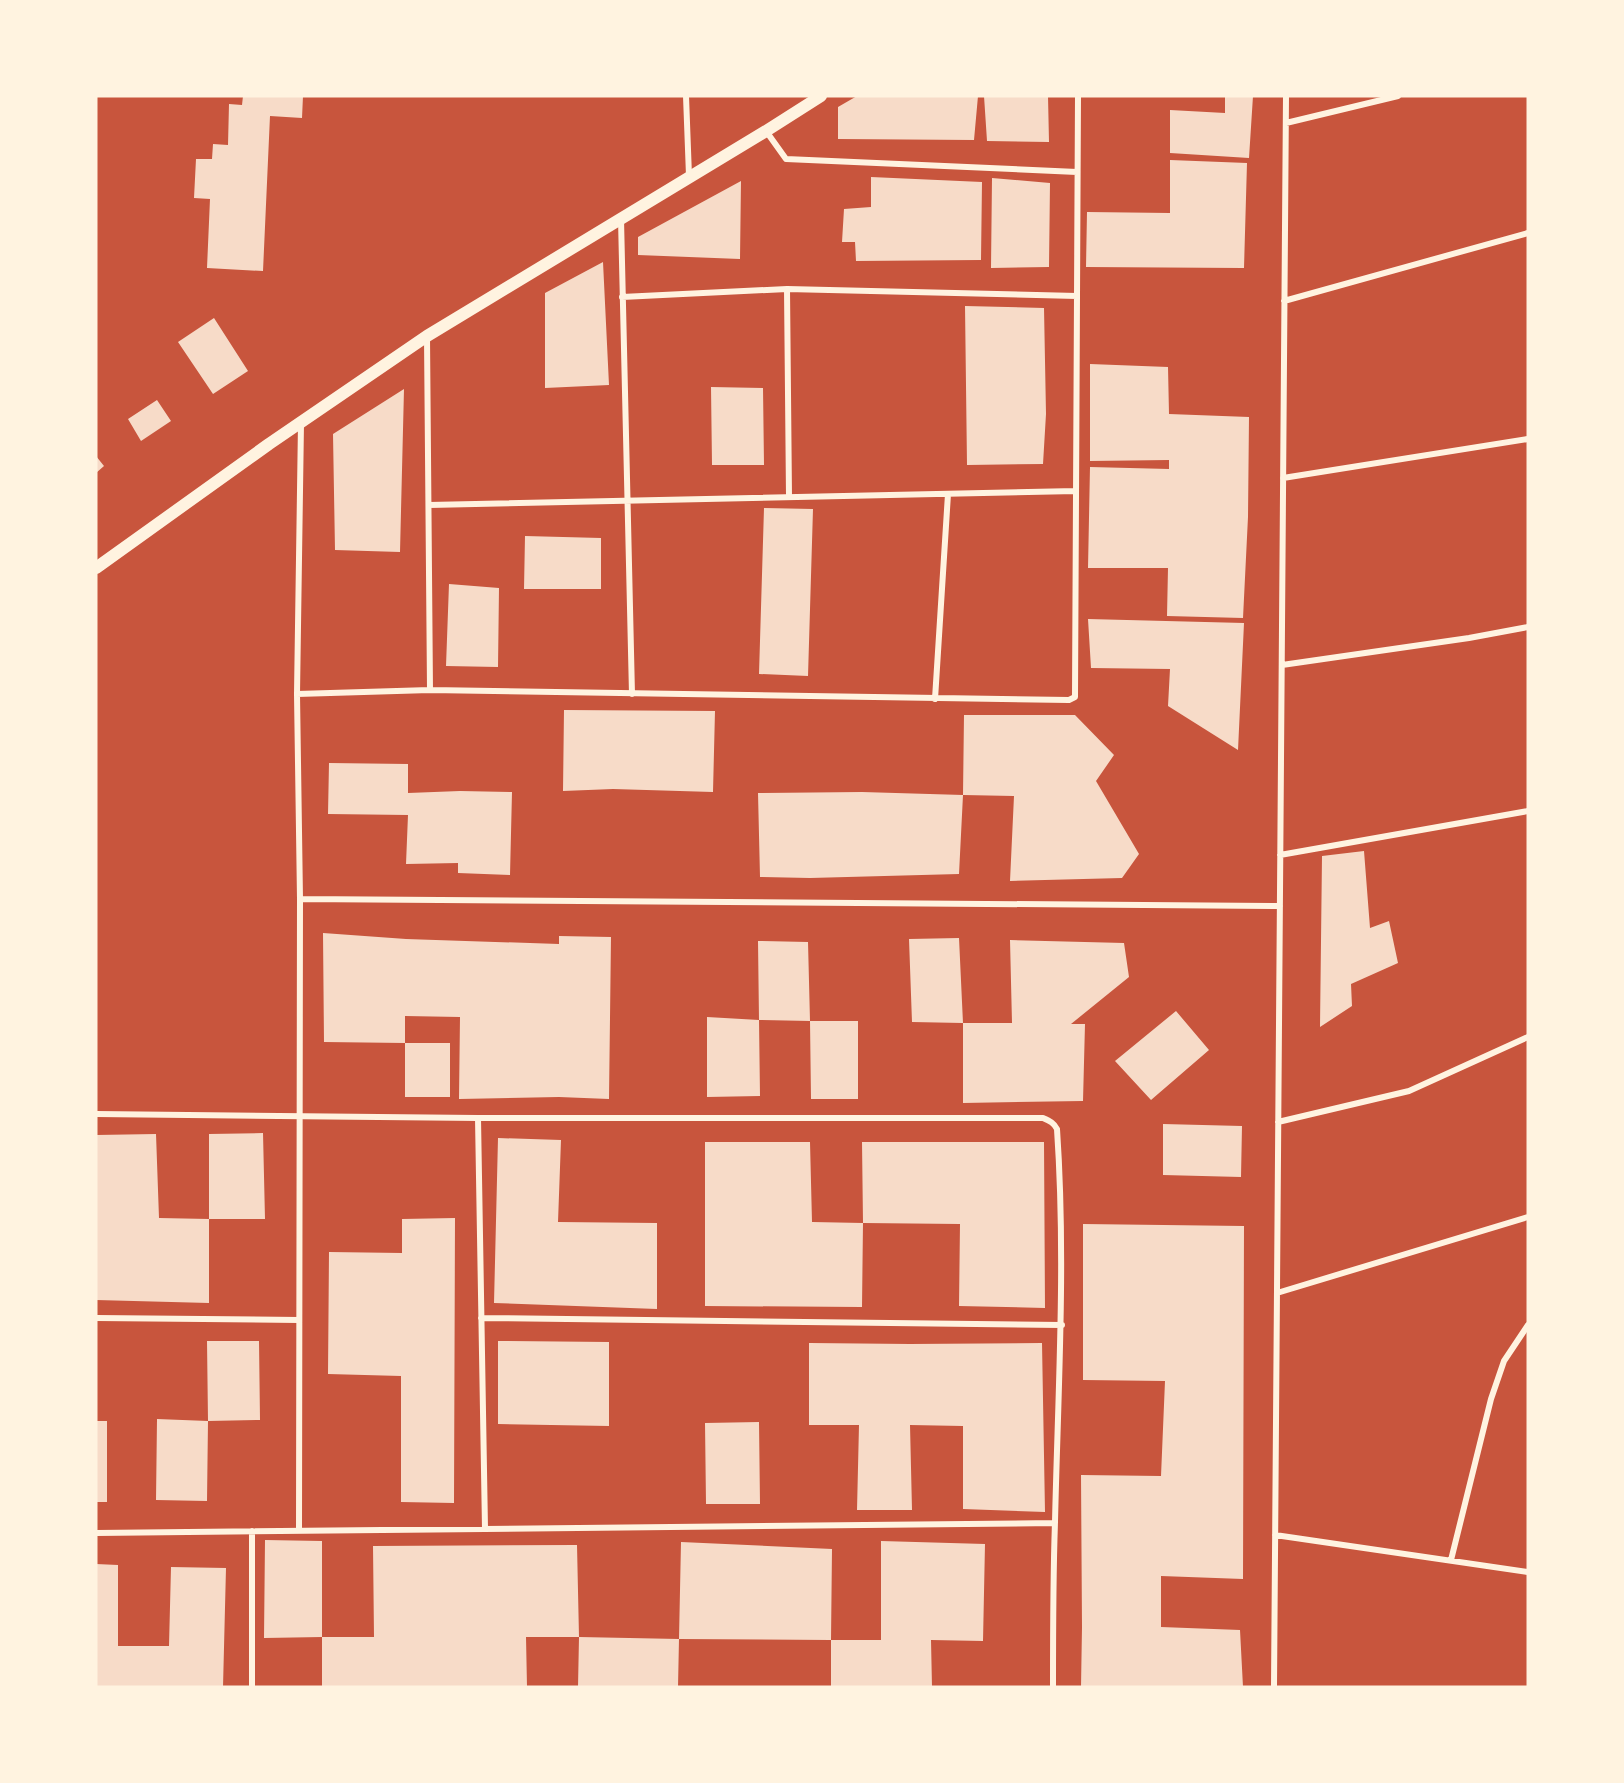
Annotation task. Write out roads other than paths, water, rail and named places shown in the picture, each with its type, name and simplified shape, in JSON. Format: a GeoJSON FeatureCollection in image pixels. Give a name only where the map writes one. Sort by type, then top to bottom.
{"type":"FeatureCollection","features":[{"type":"Feature","properties":{"kind":"main road"},"geometry":{"type":"LineString","coordinates":[[96,568],[426,336],[821,96]]}},
{"type":"Feature","properties":{"kind":"street"},"geometry":{"type":"LineString","coordinates":[[686,96],[689,178]]}},
{"type":"Feature","properties":{"kind":"street"},"geometry":{"type":"LineString","coordinates":[[297,694],[430,690],[935,699],[1069,700],[1075,697],[1078,96]]}},
{"type":"Feature","properties":{"kind":"street"},"geometry":{"type":"LineString","coordinates":[[1274,1687],[1286,96]]}},
{"type":"Feature","properties":{"kind":"street"},"geometry":{"type":"LineString","coordinates":[[1286,123],[1398,96]]}},
{"type":"Feature","properties":{"kind":"street"},"geometry":{"type":"LineString","coordinates":[[766,131],[786,159],[1077,172]]}},
{"type":"Feature","properties":{"kind":"street"},"geometry":{"type":"LineString","coordinates":[[621,219],[632,694]]}},
{"type":"Feature","properties":{"kind":"street"},"geometry":{"type":"LineString","coordinates":[[1284,301],[1528,233]]}},
{"type":"Feature","properties":{"kind":"street"},"geometry":{"type":"LineString","coordinates":[[622,297],[788,289],[1077,296]]}},
{"type":"Feature","properties":{"kind":"street"},"geometry":{"type":"LineString","coordinates":[[788,289],[789,497]]}},
{"type":"Feature","properties":{"kind":"street"},"geometry":{"type":"LineString","coordinates":[[426,336],[430,690]]}},
{"type":"Feature","properties":{"kind":"street"},"geometry":{"type":"LineString","coordinates":[[298,1531],[300,899],[297,694],[301,422]]}},
{"type":"Feature","properties":{"kind":"street"},"geometry":{"type":"LineString","coordinates":[[1283,478],[1528,439]]}},
{"type":"Feature","properties":{"kind":"street"},"geometry":{"type":"LineString","coordinates":[[429,505],[1076,491]]}},
{"type":"Feature","properties":{"kind":"street"},"geometry":{"type":"LineString","coordinates":[[935,699],[948,494]]}},
{"type":"Feature","properties":{"kind":"street"},"geometry":{"type":"LineString","coordinates":[[1282,665],[1469,638],[1528,627]]}},
{"type":"Feature","properties":{"kind":"street"},"geometry":{"type":"LineString","coordinates":[[1280,855],[1528,811]]}},
{"type":"Feature","properties":{"kind":"street"},"geometry":{"type":"LineString","coordinates":[[300,899],[1280,906]]}},
{"type":"Feature","properties":{"kind":"street"},"geometry":{"type":"LineString","coordinates":[[1278,1122],[1409,1091],[1528,1037]]}},
{"type":"Feature","properties":{"kind":"street"},"geometry":{"type":"LineString","coordinates":[[96,1114],[478,1118],[1043,1118],[1049,1120],[1058,1130],[1062,1201],[1062,1325],[1055,1523],[1053,1687]]}},
{"type":"Feature","properties":{"kind":"street"},"geometry":{"type":"LineString","coordinates":[[478,1118],[485,1529]]}},
{"type":"Feature","properties":{"kind":"street"},"geometry":{"type":"LineString","coordinates":[[1277,1293],[1528,1216]]}},
{"type":"Feature","properties":{"kind":"street"},"geometry":{"type":"LineString","coordinates":[[96,1318],[299,1320]]}},
{"type":"Feature","properties":{"kind":"street"},"geometry":{"type":"LineString","coordinates":[[481,1318],[1062,1325]]}},
{"type":"Feature","properties":{"kind":"street"},"geometry":{"type":"LineString","coordinates":[[1451,1560],[1491,1399],[1504,1361],[1528,1325]]}},
{"type":"Feature","properties":{"kind":"street"},"geometry":{"type":"LineString","coordinates":[[96,1533],[1055,1523]]}},
{"type":"Feature","properties":{"kind":"street"},"geometry":{"type":"LineString","coordinates":[[252,1531],[252,1687]]}},
{"type":"Feature","properties":{"kind":"street"},"geometry":{"type":"LineString","coordinates":[[1275,1534],[1528,1572]]}}]}
